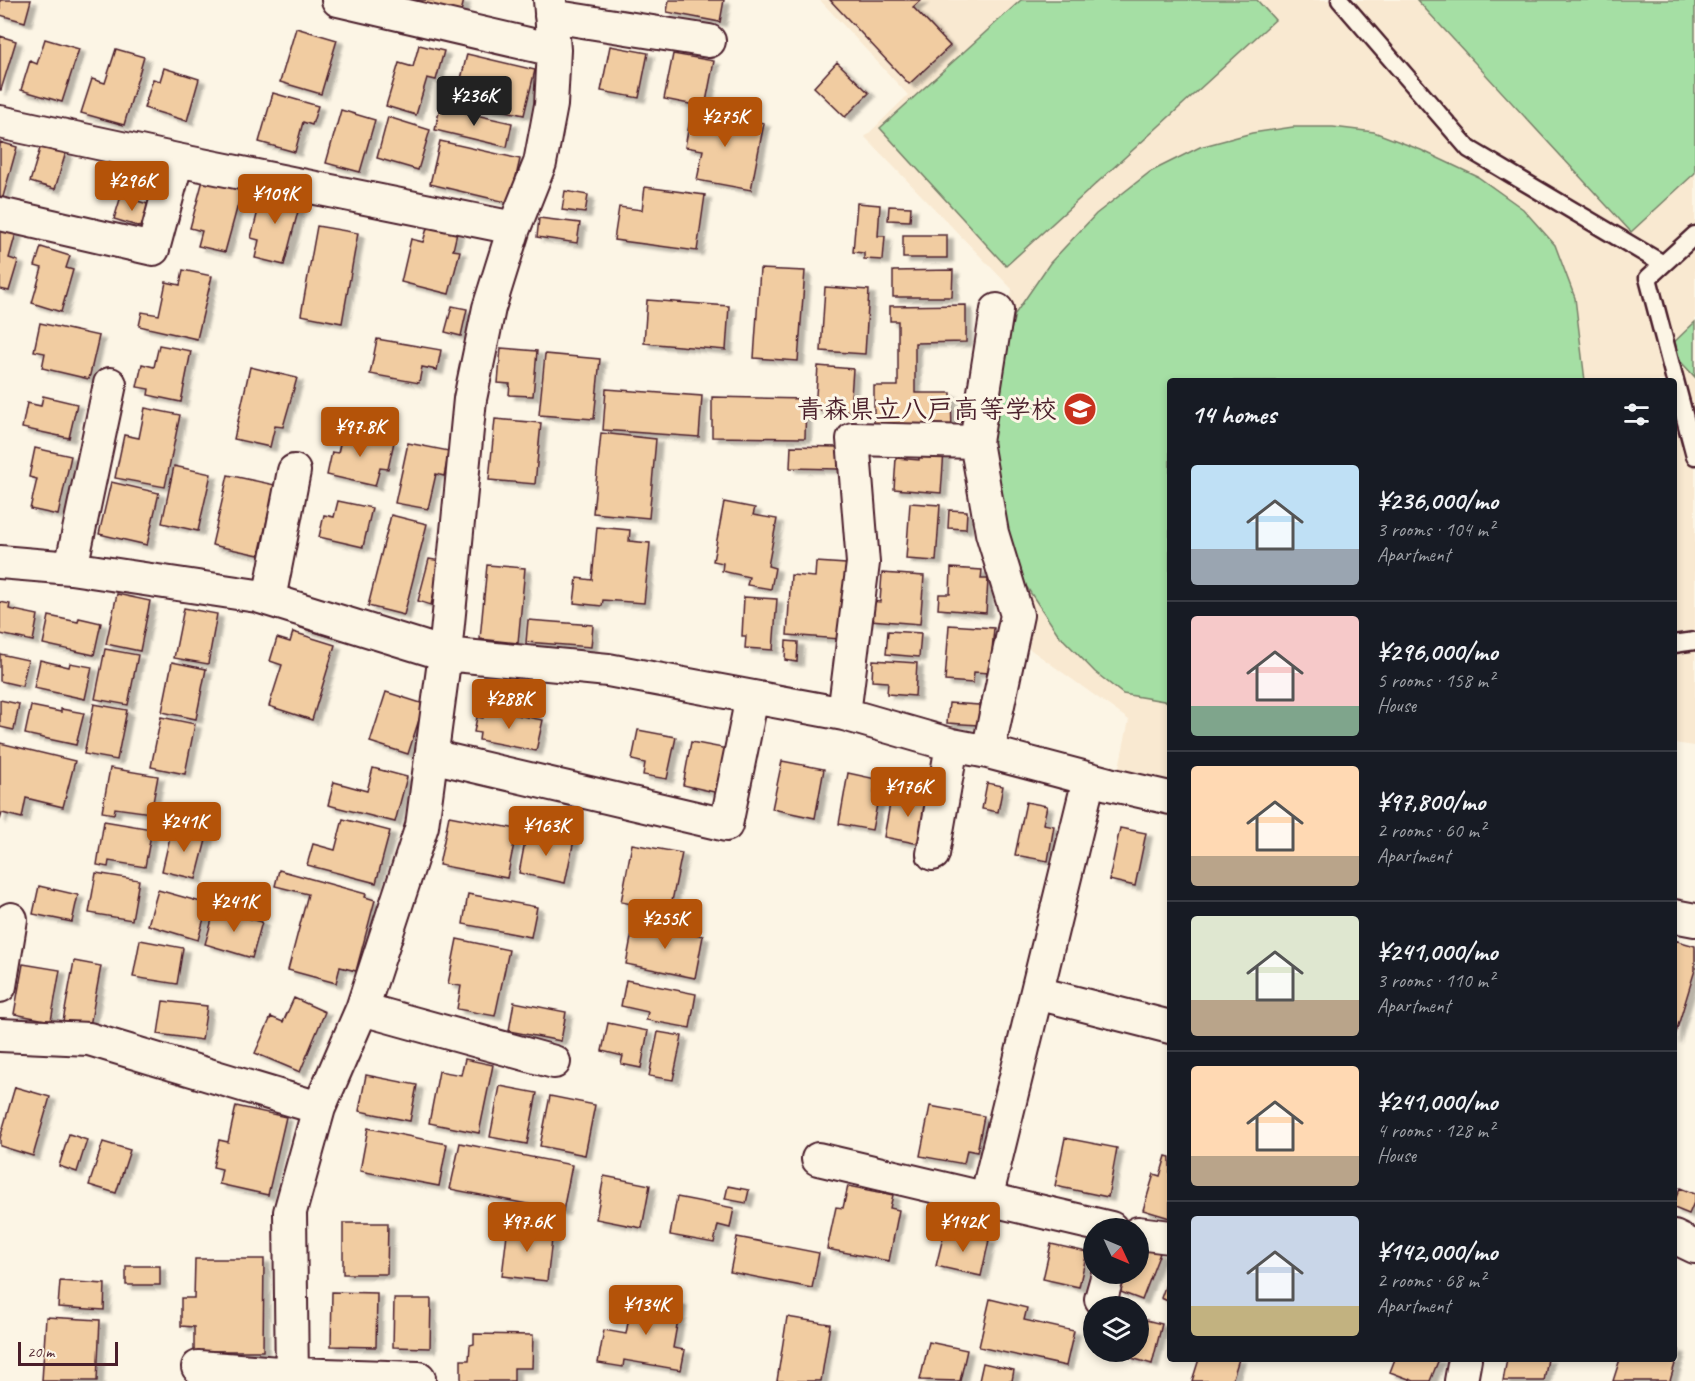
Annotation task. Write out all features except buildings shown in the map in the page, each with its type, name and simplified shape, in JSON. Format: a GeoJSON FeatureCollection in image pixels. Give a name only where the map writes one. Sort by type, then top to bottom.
{"type":"FeatureCollection","features":[{"type":"Feature","properties":{"kind":"street"},"geometry":{"type":"LineString","coordinates":[[338,0],[554,50]]}},
{"type":"Feature","properties":{"kind":"street"},"geometry":{"type":"LineString","coordinates":[[292,1378],[290,1212],[318,1108],[362,1009],[422,826],[445,654],[470,399],[489,308],[514,228],[540,163],[551,105],[554,50],[550,8],[709,41]]}},
{"type":"Feature","properties":{"kind":"street"},"geometry":{"type":"LineString","coordinates":[[0,122],[514,228]]}},
{"type":"Feature","properties":{"kind":"street"},"geometry":{"type":"LineString","coordinates":[[0,214],[153,249],[177,160]]}},
{"type":"Feature","properties":{"kind":"street"},"geometry":{"type":"LineString","coordinates":[[987,752],[1017,615],[992,533],[976,442],[997,310]]}},
{"type":"Feature","properties":{"kind":"street"},"geometry":{"type":"LineString","coordinates":[[71,568],[110,384]]}},
{"type":"Feature","properties":{"kind":"street"},"geometry":{"type":"LineString","coordinates":[[844,714],[862,563],[853,439],[976,442]]}},
{"type":"Feature","properties":{"kind":"street"},"geometry":{"type":"LineString","coordinates":[[269,599],[294,471]]}},
{"type":"Feature","properties":{"kind":"street"},"geometry":{"type":"LineString","coordinates":[[0,562],[71,568],[269,599],[445,654],[608,670],[844,714],[952,745],[1167,797]]}},
{"type":"Feature","properties":{"kind":"street"},"geometry":{"type":"LineString","coordinates":[[431,756],[726,825],[752,697]]}},
{"type":"Feature","properties":{"kind":"street"},"geometry":{"type":"LineString","coordinates":[[933,854],[952,745]]}},
{"type":"Feature","properties":{"kind":"street"},"geometry":{"type":"LineString","coordinates":[[986,1199],[1089,779]]}},
{"type":"Feature","properties":{"kind":"street"},"geometry":{"type":"LineString","coordinates":[[1677,917],[1695,920]]}},
{"type":"Feature","properties":{"kind":"street"},"geometry":{"type":"LineString","coordinates":[[0,986],[11,919]]}},
{"type":"Feature","properties":{"kind":"street"},"geometry":{"type":"LineString","coordinates":[[1036,993],[1167,1026]]}},
{"type":"Feature","properties":{"kind":"street"},"geometry":{"type":"LineString","coordinates":[[362,1009],[554,1062]]}},
{"type":"Feature","properties":{"kind":"street"},"geometry":{"type":"LineString","coordinates":[[0,1035],[89,1039],[318,1108]]}},
{"type":"Feature","properties":{"kind":"street"},"geometry":{"type":"LineString","coordinates":[[818,1159],[1083,1222]]}},
{"type":"Feature","properties":{"kind":"street"},"geometry":{"type":"LineString","coordinates":[[1149,1234],[1167,1237]]}},
{"type":"Feature","properties":{"kind":"street"},"geometry":{"type":"LineString","coordinates":[[1677,1238],[1695,1247]]}},
{"type":"Feature","properties":{"kind":"street"},"geometry":{"type":"LineString","coordinates":[[1461,1381],[1464,1362]]}},
{"type":"Feature","properties":{"kind":"street"},"geometry":{"type":"LineString","coordinates":[[198,1367],[292,1378],[419,1378]]}},
{"type":"Feature","properties":{"kind":"lane"},"geometry":{"type":"LineString","coordinates":[[1340,0],[1469,149],[1663,264]]}},
{"type":"Feature","properties":{"kind":"lane"},"geometry":{"type":"LineString","coordinates":[[1674,378],[1648,278],[1695,235]]}},
{"type":"Feature","properties":{"kind":"lane"},"geometry":{"type":"LineString","coordinates":[[1677,388],[1695,456]]}},
{"type":"Feature","properties":{"kind":"lane"},"geometry":{"type":"LineString","coordinates":[[1677,644],[1695,641]]}},
{"type":"Feature","properties":{"kind":"shaded area","name":"青森県立八戸高等学校"},"geometry":{"type":"Polygon","coordinates":[[[820,0],[1695,0],[1695,746],[1677,743],[1677,378],[1167,378],[1167,783],[1118,772],[1129,720],[1020,642],[986,437],[1012,289],[865,137],[908,95],[820,0]]]}},
{"type":"Feature","properties":{"kind":"green space"},"geometry":{"type":"Polygon","coordinates":[[[1021,0],[1257,0],[1275,20],[1006,266],[880,128],[1021,0]]]}},
{"type":"Feature","properties":{"kind":"green space"},"geometry":{"type":"Polygon","coordinates":[[[1417,0],[1695,0],[1695,173],[1631,232],[1417,0]]]}},
{"type":"Feature","properties":{"kind":"green space"},"geometry":{"type":"Polygon","coordinates":[[[1293,127],[1333,127],[1374,132],[1421,150],[1478,177],[1523,209],[1555,245],[1575,298],[1585,378],[1167,378],[1167,701],[1123,694],[1095,672],[1058,634],[1020,577],[1002,520],[992,467],[994,411],[1003,363],[1015,314],[1050,263],[1096,214],[1150,172],[1200,147],[1252,133],[1293,127]]]}},
{"type":"Feature","properties":{"kind":"green space"},"geometry":{"type":"Polygon","coordinates":[[[1695,322],[1695,377],[1668,348],[1695,322]]]}},
{"type":"Feature","properties":{"kind":"place","name":"青森県立八戸高等学校"},"geometry":{"type":"Point","coordinates":[1080,409]}}]}
